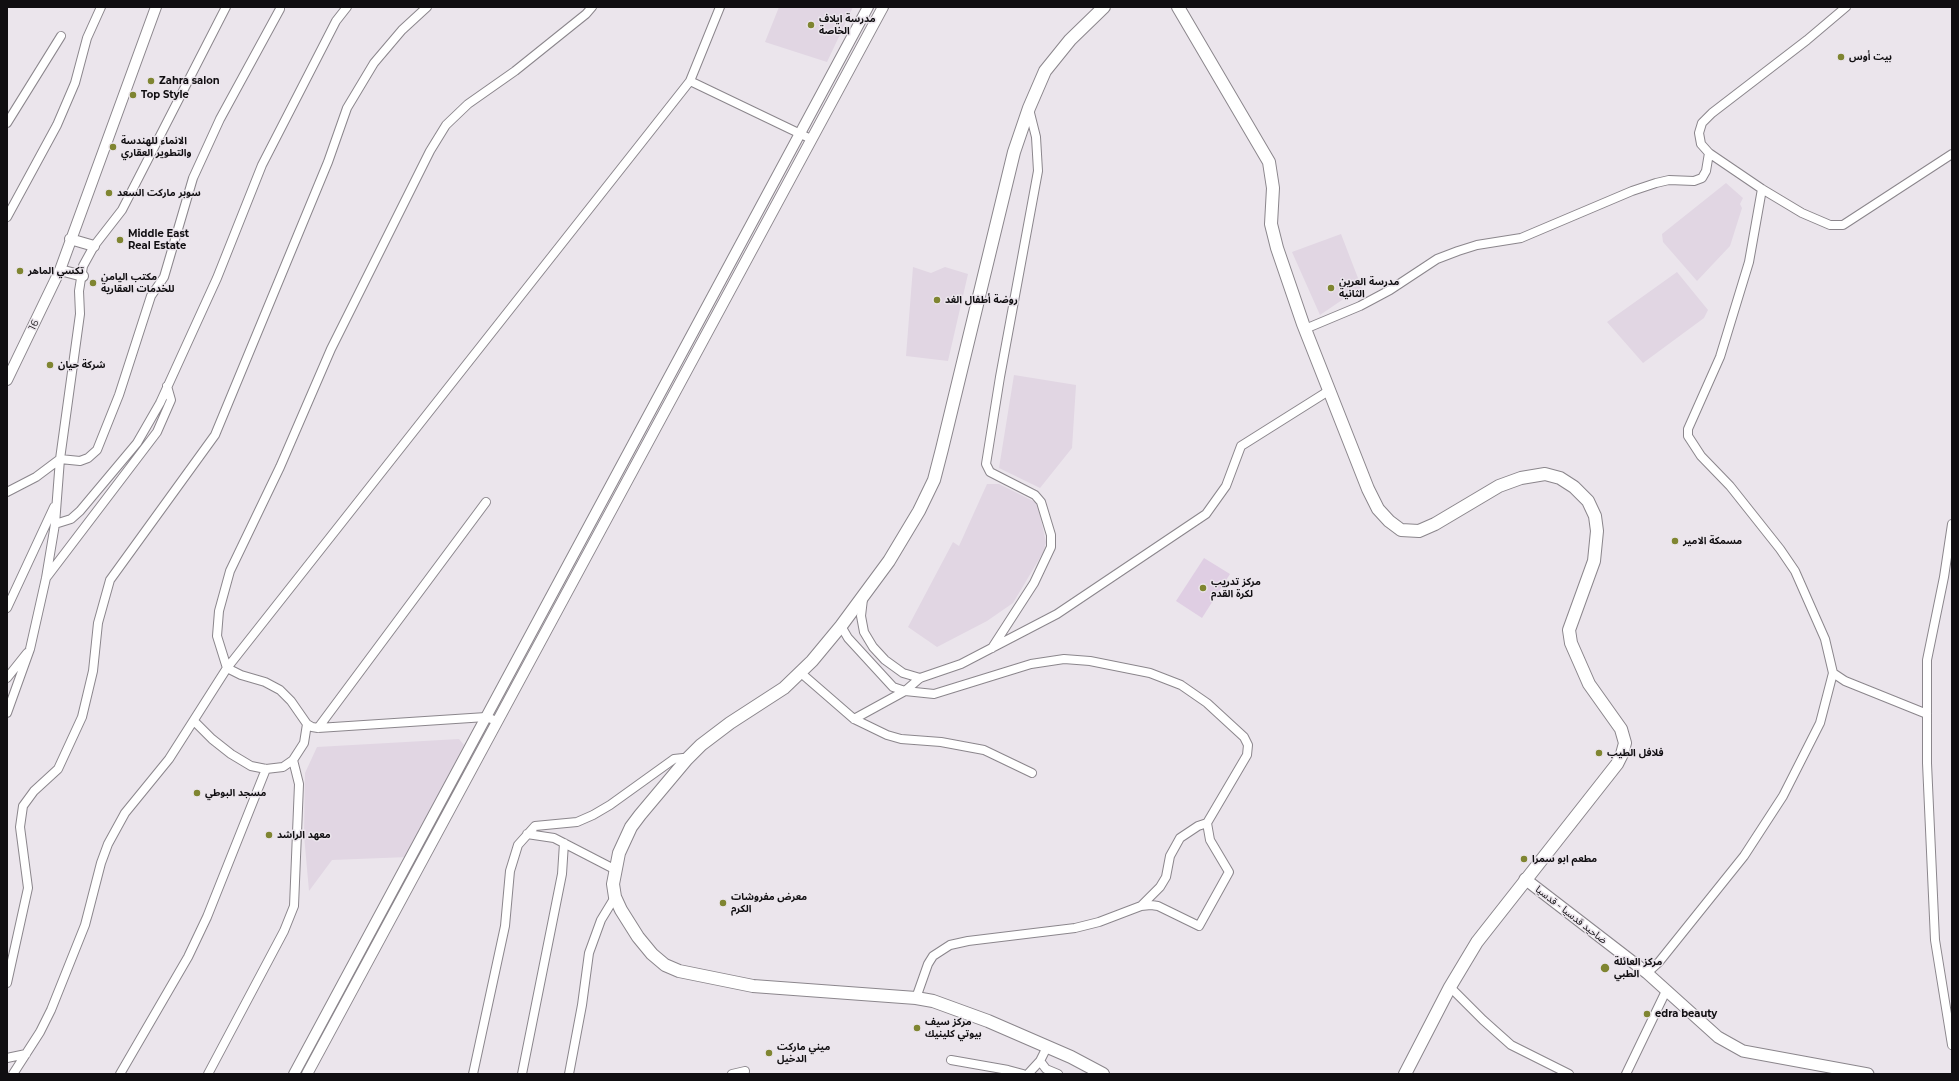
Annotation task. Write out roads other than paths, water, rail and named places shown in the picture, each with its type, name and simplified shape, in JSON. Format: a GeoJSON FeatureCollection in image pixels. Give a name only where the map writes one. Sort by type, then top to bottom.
{"type":"FeatureCollection","features":[{"type":"Feature","properties":{"kind":"main road"},"geometry":{"type":"LineString","coordinates":[[1103,1074],[988,1021],[933,1001],[916,998],[752,986],[679,971],[665,965],[652,954],[638,937],[615,897],[613,884],[614,869],[619,853],[631,827],[687,759],[701,745],[730,722],[784,688],[801,673],[841,626],[889,562],[919,511],[934,480],[1014,152],[1028,108],[1045,71],[1070,40],[1104,7]]}},
{"type":"Feature","properties":{"kind":"main road"},"geometry":{"type":"LineString","coordinates":[[1178,7],[1269,162],[1273,188],[1271,224],[1277,248],[1305,329],[1368,489],[1378,509],[1402,530],[1419,531],[1435,524],[1499,486],[1521,478],[1545,474],[1560,478],[1574,487],[1588,501],[1595,516],[1598,531],[1594,561],[1569,630],[1571,643],[1589,684],[1621,729],[1626,743],[1617,764],[1525,879],[1477,942],[1450,987],[1405,1074]]}},
{"type":"Feature","properties":{"kind":"main road","name":"ضاحيد قدسيا - قدسيا"},"geometry":{"type":"LineString","coordinates":[[1525,879],[1647,973],[1718,1037],[1743,1051],[1868,1074]]}},
{"type":"Feature","properties":{"kind":"street"},"geometry":{"type":"LineString","coordinates":[[7,217],[57,125],[75,83],[87,38],[101,7]]}},
{"type":"Feature","properties":{"kind":"street","name":"16"},"geometry":{"type":"LineString","coordinates":[[7,380],[60,270],[70,239],[156,7]]}},
{"type":"Feature","properties":{"kind":"street"},"geometry":{"type":"LineString","coordinates":[[7,713],[30,649],[46,578],[55,524],[60,459],[80,314],[79,291],[83,276],[83,266],[94,246],[122,210],[226,7]]}},
{"type":"Feature","properties":{"kind":"street"},"geometry":{"type":"LineString","coordinates":[[55,524],[71,519],[80,511],[137,443],[160,403],[217,278],[262,165],[336,21],[347,7]]}},
{"type":"Feature","properties":{"kind":"street"},"geometry":{"type":"LineString","coordinates":[[7,983],[28,888],[20,827],[23,806],[34,791],[58,769],[82,716],[93,671],[98,623],[110,580],[215,435],[328,162],[347,108],[374,63],[402,30],[427,7]]}},
{"type":"Feature","properties":{"kind":"street"},"geometry":{"type":"LineString","coordinates":[[497,721],[486,717],[318,728],[307,724],[291,701],[280,690],[265,682],[241,675],[227,668],[217,636],[221,599],[230,571],[280,467],[346,317],[430,151],[446,125],[468,104],[515,71],[586,14],[592,7]]}},
{"type":"Feature","properties":{"kind":"street"},"geometry":{"type":"LineString","coordinates":[[13,1074],[40,1032],[51,1010],[78,945],[102,863],[116,828],[135,799],[169,759],[227,668],[690,81],[720,7]]}},
{"type":"Feature","properties":{"kind":"street"},"geometry":{"type":"LineString","coordinates":[[294,1074],[868,7]]}},
{"type":"Feature","properties":{"kind":"street"},"geometry":{"type":"LineString","coordinates":[[307,1074],[883,7]]}},
{"type":"Feature","properties":{"kind":"street"},"geometry":{"type":"LineString","coordinates":[[1846,7],[1807,40],[1712,113],[1702,123],[1699,133],[1701,144],[1709,153],[1762,189],[1802,213],[1830,225],[1843,224],[1952,154]]}},
{"type":"Feature","properties":{"kind":"street"},"geometry":{"type":"LineString","coordinates":[[7,492],[36,477],[60,459],[80,461],[88,458],[97,450],[119,395],[152,296],[164,277],[193,178],[220,119],[280,9]]}},
{"type":"Feature","properties":{"kind":"street"},"geometry":{"type":"LineString","coordinates":[[7,123],[61,36]]}},
{"type":"Feature","properties":{"kind":"street"},"geometry":{"type":"LineString","coordinates":[[690,81],[811,139]]}},
{"type":"Feature","properties":{"kind":"street"},"geometry":{"type":"LineString","coordinates":[[992,648],[1034,583],[1051,547],[1051,535],[1041,502],[1035,495],[990,472],[986,464],[1000,377],[1038,171],[1036,137],[1028,108]]}},
{"type":"Feature","properties":{"kind":"street"},"geometry":{"type":"LineString","coordinates":[[1305,329],[1360,306],[1390,290],[1437,259],[1458,251],[1477,245],[1521,238],[1632,190],[1669,180],[1694,181],[1702,178],[1706,171],[1709,153]]}},
{"type":"Feature","properties":{"kind":"street"},"geometry":{"type":"LineString","coordinates":[[1647,973],[1659,962],[1744,856],[1783,796],[1820,723],[1833,672],[1825,639],[1795,571],[1780,549],[1730,486],[1701,456],[1688,436],[1688,429],[1720,357],[1749,262],[1762,189]]}},
{"type":"Feature","properties":{"kind":"street"},"geometry":{"type":"LineString","coordinates":[[70,239],[94,246]]}},
{"type":"Feature","properties":{"kind":"street"},"geometry":{"type":"LineString","coordinates":[[60,270],[83,276]]}},
{"type":"Feature","properties":{"kind":"street"},"geometry":{"type":"LineString","coordinates":[[46,578],[113,488],[158,432],[171,400],[167,386]]}},
{"type":"Feature","properties":{"kind":"street"},"geometry":{"type":"LineString","coordinates":[[854,719],[905,691],[920,678],[960,664],[1057,614],[1206,514],[1226,486],[1242,446],[1330,390]]}},
{"type":"Feature","properties":{"kind":"street"},"geometry":{"type":"LineString","coordinates":[[318,728],[486,502]]}},
{"type":"Feature","properties":{"kind":"street"},"geometry":{"type":"LineString","coordinates":[[7,608],[56,504]]}},
{"type":"Feature","properties":{"kind":"street"},"geometry":{"type":"LineString","coordinates":[[1952,524],[1944,577],[1927,660],[1927,763],[1935,940],[1952,1045]]}},
{"type":"Feature","properties":{"kind":"street"},"geometry":{"type":"LineString","coordinates":[[863,596],[861,616],[864,632],[873,647],[885,660],[903,673],[920,678]]}},
{"type":"Feature","properties":{"kind":"street"},"geometry":{"type":"LineString","coordinates":[[841,626],[848,638],[893,687],[905,691],[934,694],[1031,664],[1064,659],[1090,661],[1150,673],[1181,685],[1207,703],[1224,718],[1244,737],[1248,745],[1248,755],[1207,823],[1198,826],[1180,838],[1170,856],[1166,877],[1160,887],[1141,906]]}},
{"type":"Feature","properties":{"kind":"street"},"geometry":{"type":"LineString","coordinates":[[7,678],[30,649]]}},
{"type":"Feature","properties":{"kind":"street"},"geometry":{"type":"LineString","coordinates":[[1833,672],[1845,681],[1927,714]]}},
{"type":"Feature","properties":{"kind":"street"},"geometry":{"type":"LineString","coordinates":[[801,673],[854,719],[887,735],[901,739],[941,742],[984,750],[1032,773]]}},
{"type":"Feature","properties":{"kind":"street"},"geometry":{"type":"LineString","coordinates":[[194,721],[212,739],[231,754],[251,766],[266,769],[283,767],[294,760],[304,743],[307,724]]}},
{"type":"Feature","properties":{"kind":"street"},"geometry":{"type":"LineString","coordinates":[[474,1074],[505,926],[510,871],[518,845],[535,826],[577,822],[594,815],[674,759],[687,759]]}},
{"type":"Feature","properties":{"kind":"street"},"geometry":{"type":"LineString","coordinates":[[208,1074],[284,931],[294,906],[299,784],[294,760]]}},
{"type":"Feature","properties":{"kind":"street"},"geometry":{"type":"LineString","coordinates":[[120,1074],[178,977],[195,944],[266,769]]}},
{"type":"Feature","properties":{"kind":"street"},"geometry":{"type":"LineString","coordinates":[[916,998],[928,964],[933,956],[950,944],[968,940],[1075,928],[1099,922],[1141,906],[1158,906],[1199,926],[1229,872],[1210,840],[1207,823]]}},
{"type":"Feature","properties":{"kind":"street"},"geometry":{"type":"LineString","coordinates":[[527,834],[546,835],[614,869]]}},
{"type":"Feature","properties":{"kind":"street"},"geometry":{"type":"LineString","coordinates":[[522,1074],[562,874],[564,843]]}},
{"type":"Feature","properties":{"kind":"street"},"geometry":{"type":"LineString","coordinates":[[569,1074],[582,1005],[589,953],[601,920],[615,897]]}},
{"type":"Feature","properties":{"kind":"street"},"geometry":{"type":"LineString","coordinates":[[1450,987],[1511,1045],[1569,1074]]}},
{"type":"Feature","properties":{"kind":"street"},"geometry":{"type":"LineString","coordinates":[[1626,1074],[1666,991]]}},
{"type":"Feature","properties":{"kind":"street"},"geometry":{"type":"LineString","coordinates":[[1028,1074],[1040,1061],[1046,1047]]}},
{"type":"Feature","properties":{"kind":"street"},"geometry":{"type":"LineString","coordinates":[[7,1058],[26,1054]]}},
{"type":"Feature","properties":{"kind":"street"},"geometry":{"type":"LineString","coordinates":[[951,1060],[1023,1074]]}},
{"type":"Feature","properties":{"kind":"street"},"geometry":{"type":"LineString","coordinates":[[1040,1061],[1046,1069],[1058,1074]]}},
{"type":"Feature","properties":{"kind":"street"},"geometry":{"type":"LineString","coordinates":[[732,1074],[745,1071]]}},
{"type":"Feature","properties":{"kind":"place","name":"مدرسة ايلاف الخاصة"},"geometry":{"type":"Point","coordinates":[811,25]}},
{"type":"Feature","properties":{"kind":"place","name":"بيت أوس"},"geometry":{"type":"Point","coordinates":[1841,57]}},
{"type":"Feature","properties":{"kind":"place","name":"Zahra salon"},"geometry":{"type":"Point","coordinates":[151,81]}},
{"type":"Feature","properties":{"kind":"place","name":"Top Style"},"geometry":{"type":"Point","coordinates":[133,95]}},
{"type":"Feature","properties":{"kind":"place","name":"الانماء للهندسة والتطوير العقاري"},"geometry":{"type":"Point","coordinates":[113,147]}},
{"type":"Feature","properties":{"kind":"place","name":"سوبر ماركت السعد"},"geometry":{"type":"Point","coordinates":[109,193]}},
{"type":"Feature","properties":{"kind":"place","name":"Middle East Real Estate"},"geometry":{"type":"Point","coordinates":[120,240]}},
{"type":"Feature","properties":{"kind":"place","name":"تكسي الماهر"},"geometry":{"type":"Point","coordinates":[20,271]}},
{"type":"Feature","properties":{"kind":"place","name":"مكتب اليامن للخدمات العقارية"},"geometry":{"type":"Point","coordinates":[93,283]}},
{"type":"Feature","properties":{"kind":"place","name":"مدرسة العرين الثانية"},"geometry":{"type":"Point","coordinates":[1331,288]}},
{"type":"Feature","properties":{"kind":"place","name":"روضة أطفال الغد"},"geometry":{"type":"Point","coordinates":[937,300]}},
{"type":"Feature","properties":{"kind":"place","name":"شركة حيان"},"geometry":{"type":"Point","coordinates":[50,365]}},
{"type":"Feature","properties":{"kind":"place","name":"مسمكة الامير"},"geometry":{"type":"Point","coordinates":[1675,541]}},
{"type":"Feature","properties":{"kind":"place","name":"مركز تدريب لكرة القدم"},"geometry":{"type":"Point","coordinates":[1203,588]}},
{"type":"Feature","properties":{"kind":"place","name":"فلافل الطيب"},"geometry":{"type":"Point","coordinates":[1599,753]}},
{"type":"Feature","properties":{"kind":"place","name":"مسجد البوطي"},"geometry":{"type":"Point","coordinates":[197,793]}},
{"type":"Feature","properties":{"kind":"place","name":"معهد الراشد"},"geometry":{"type":"Point","coordinates":[269,835]}},
{"type":"Feature","properties":{"kind":"place","name":"مطعم ابو سمرا"},"geometry":{"type":"Point","coordinates":[1524,859]}},
{"type":"Feature","properties":{"kind":"place","name":"معرض مفروشات الكرم"},"geometry":{"type":"Point","coordinates":[723,903]}},
{"type":"Feature","properties":{"kind":"place","name":"مركز العائلة الطبي"},"geometry":{"type":"Point","coordinates":[1605,968]}},
{"type":"Feature","properties":{"kind":"place","name":"edra beauty"},"geometry":{"type":"Point","coordinates":[1647,1014]}},
{"type":"Feature","properties":{"kind":"place","name":"مركز سيف بيوتي كلينيك"},"geometry":{"type":"Point","coordinates":[917,1028]}},
{"type":"Feature","properties":{"kind":"place","name":"ميني ماركت الدخيل"},"geometry":{"type":"Point","coordinates":[769,1053]}}]}
